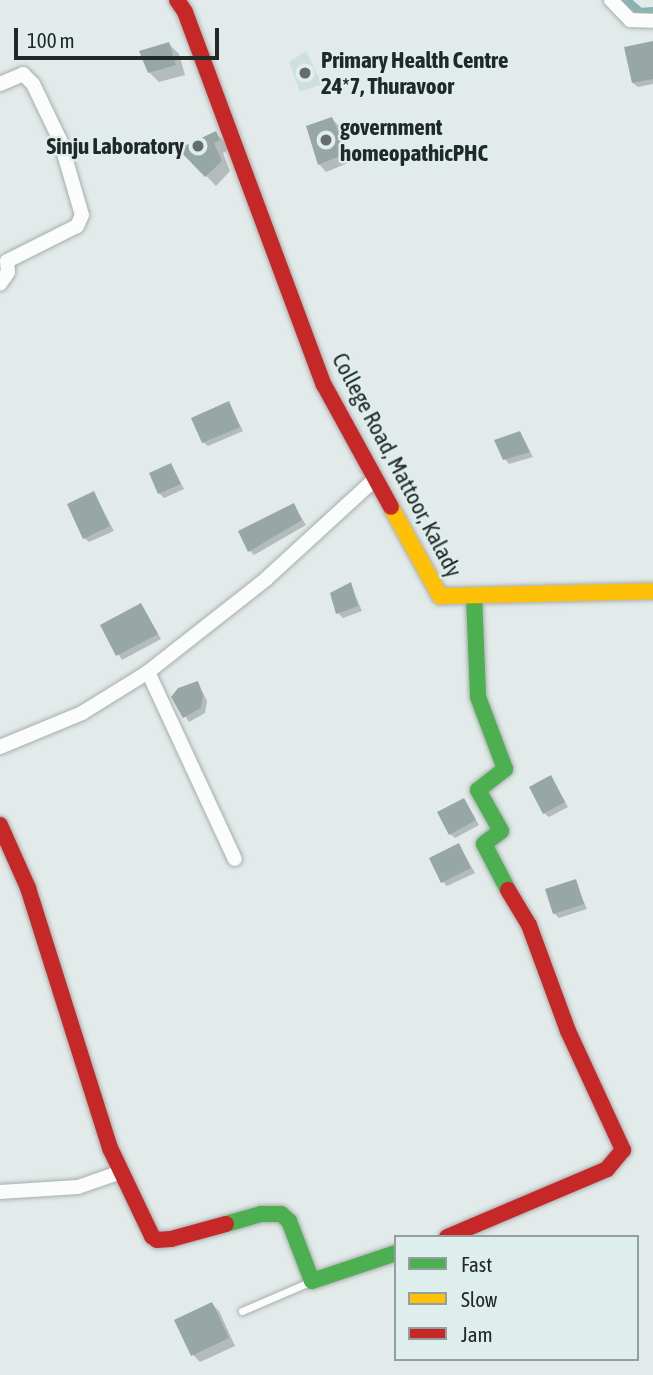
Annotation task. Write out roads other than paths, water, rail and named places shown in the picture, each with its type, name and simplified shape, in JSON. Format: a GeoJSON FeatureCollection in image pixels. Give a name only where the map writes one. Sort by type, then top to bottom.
{"type":"FeatureCollection","features":[{"type":"Feature","properties":{"kind":"street","name":"College Road, Mattoor, Kalady"},"geometry":{"type":"LineString","coordinates":[[177,0],[185,12],[324,385],[440,596],[653,591]]}},
{"type":"Feature","properties":{"kind":"street"},"geometry":{"type":"LineString","coordinates":[[611,0],[630,20],[653,21]]}},
{"type":"Feature","properties":{"kind":"street"},"geometry":{"type":"LineString","coordinates":[[0,84],[23,74],[33,84],[60,140],[82,215],[77,226],[6,261],[8,272],[0,284]]}},
{"type":"Feature","properties":{"kind":"street"},"geometry":{"type":"LineString","coordinates":[[0,747],[82,713],[148,672],[266,579],[375,479]]}},
{"type":"Feature","properties":{"kind":"street"},"geometry":{"type":"LineString","coordinates":[[452,1235],[607,1169],[623,1150],[568,1031],[529,925],[490,861],[484,844],[501,831],[478,790],[505,769],[478,697],[474,596]]}},
{"type":"Feature","properties":{"kind":"street"},"geometry":{"type":"LineString","coordinates":[[148,672],[234,859]]}},
{"type":"Feature","properties":{"kind":"street"},"geometry":{"type":"LineString","coordinates":[[0,824],[28,888],[110,1148],[152,1236],[157,1240],[187,1235],[261,1214],[281,1214],[289,1221],[312,1281],[394,1254]]}},
{"type":"Feature","properties":{"kind":"street"},"geometry":{"type":"LineString","coordinates":[[0,1192],[78,1187],[121,1172]]}},
{"type":"Feature","properties":{"kind":"lane"},"geometry":{"type":"LineString","coordinates":[[242,1311],[312,1281]]}},
{"type":"Feature","properties":{"kind":"waterway"},"geometry":{"type":"LineString","coordinates":[[622,0],[639,15],[653,14]]}},
{"type":"Feature","properties":{"kind":"place","name":"Primary Health Centre 24*7, Thuravoor"},"geometry":{"type":"Point","coordinates":[305,73]}},
{"type":"Feature","properties":{"kind":"place","name":"government homeopathicPHC"},"geometry":{"type":"Point","coordinates":[326,140]}},
{"type":"Feature","properties":{"kind":"place","name":"Sinju Laboratory"},"geometry":{"type":"Point","coordinates":[198,146]}}]}
